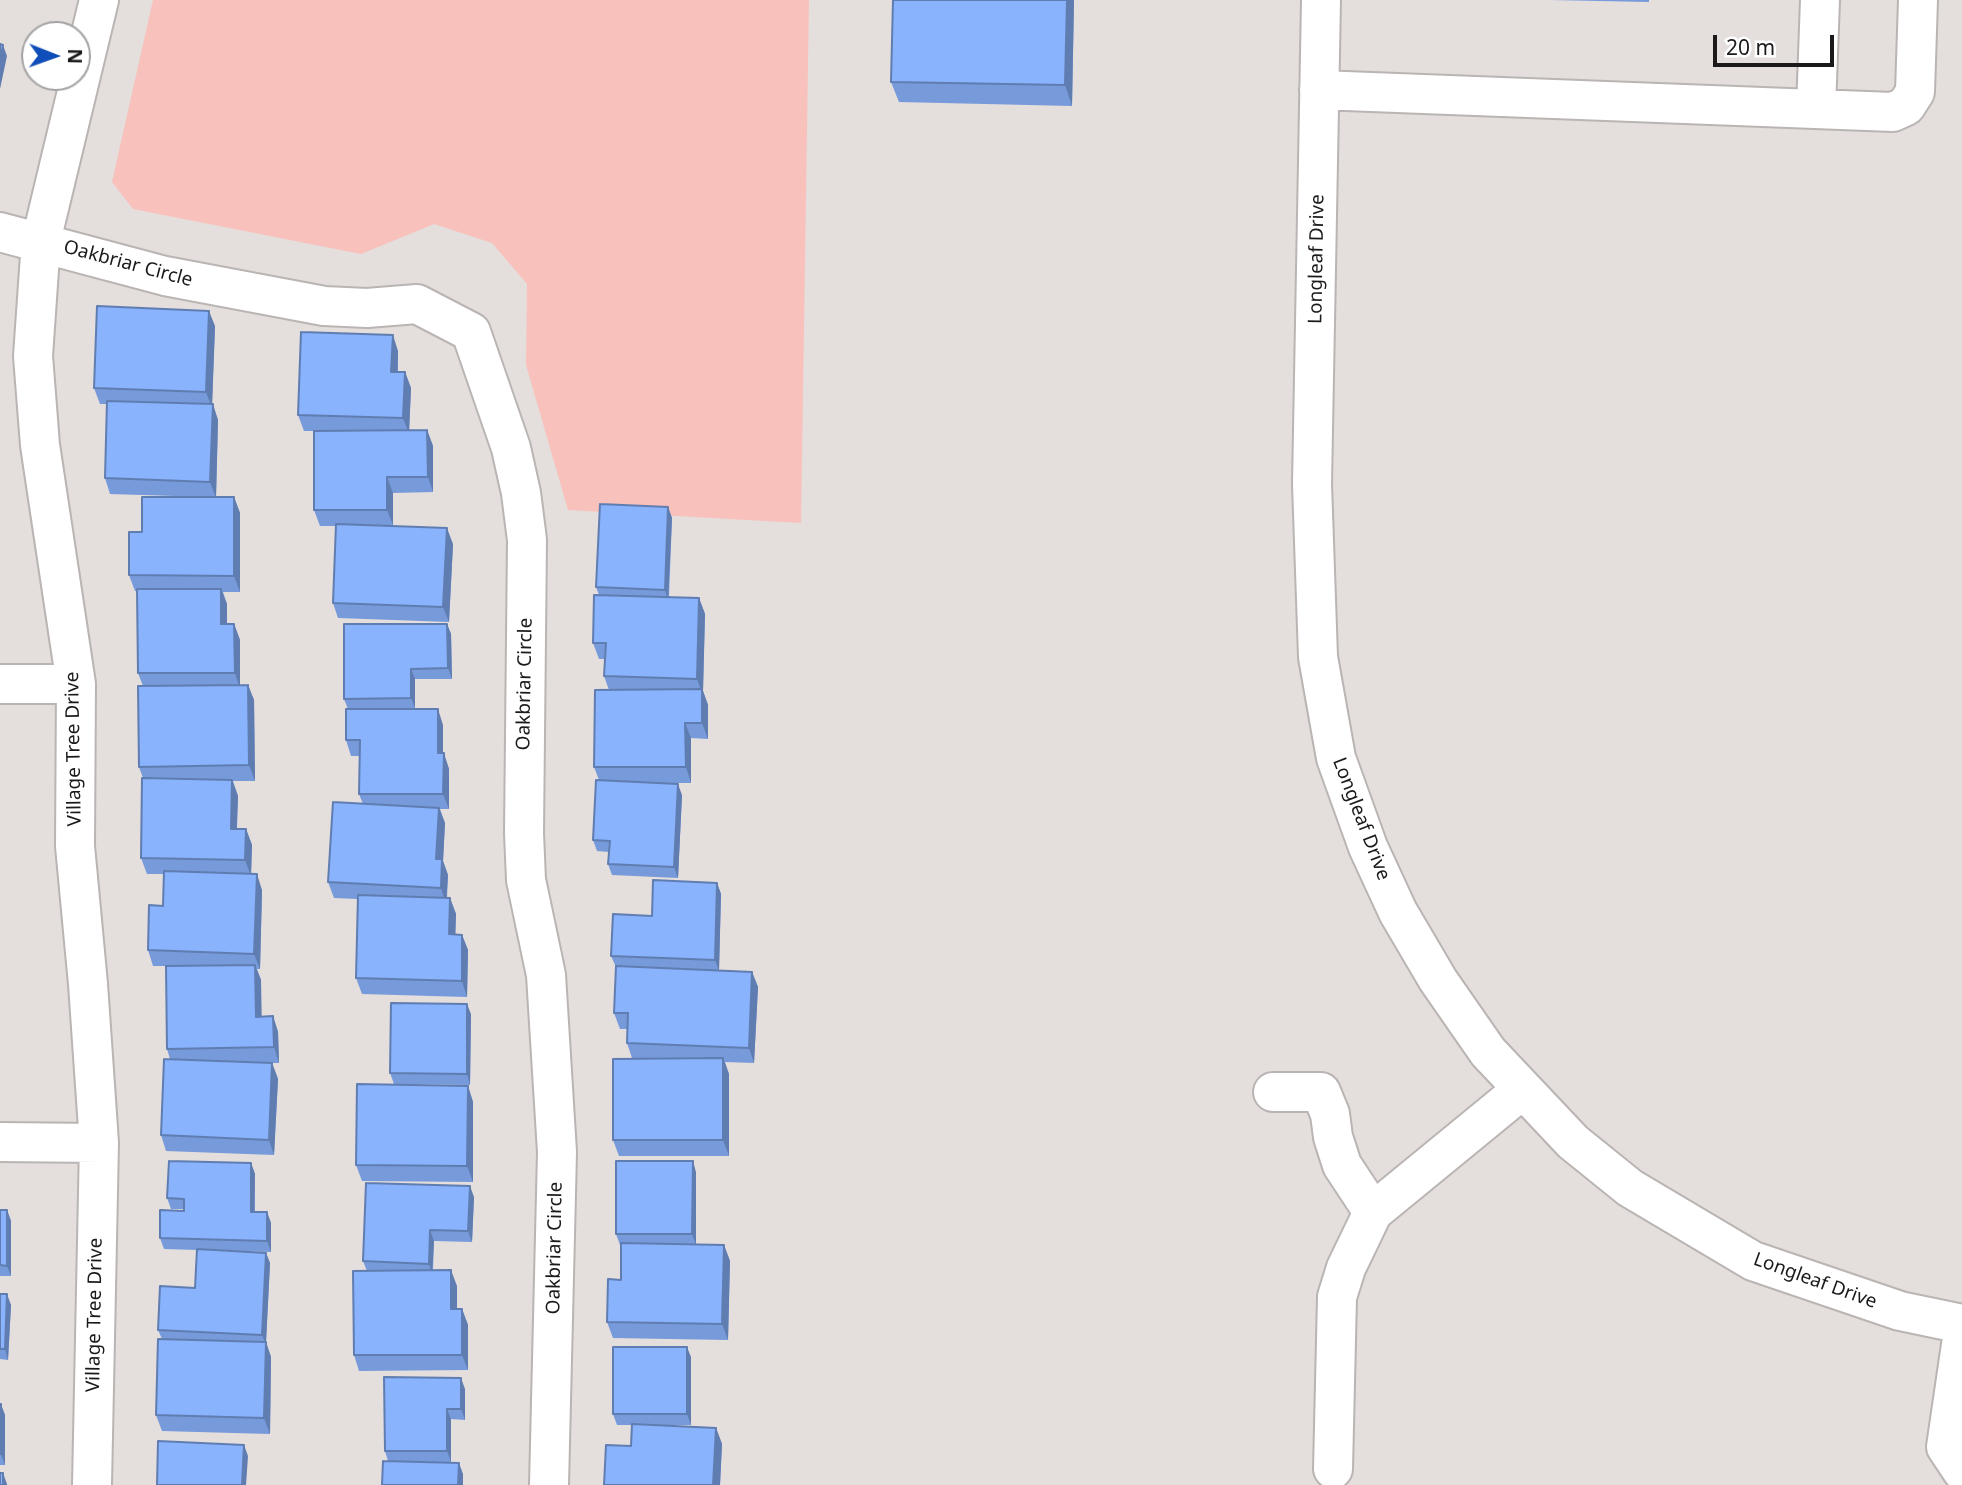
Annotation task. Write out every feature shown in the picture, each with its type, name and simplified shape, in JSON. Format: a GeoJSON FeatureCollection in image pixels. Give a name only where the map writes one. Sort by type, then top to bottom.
{"type":"FeatureCollection","features":[{"type":"Feature","properties":{"kind":"street","name":"Village Tree Drive"},"geometry":{"type":"LineString","coordinates":[[92,1475],[99,1143],[75,846],[76,684],[40,445],[33,356],[41,241],[99,0]]}},
{"type":"Feature","properties":{"kind":"street","name":"Longleaf Drive"},"geometry":{"type":"LineString","coordinates":[[1321,0],[1312,484],[1318,657],[1336,758],[1368,847],[1398,912],[1438,980],[1488,1052],[1573,1142],[1630,1188],[1753,1261],[1900,1311],[1962,1324]]}},
{"type":"Feature","properties":{"kind":"street"},"geometry":{"type":"LineString","coordinates":[[1816,109],[1820,0]]}},
{"type":"Feature","properties":{"kind":"street"},"geometry":{"type":"LineString","coordinates":[[1319,90],[1893,112],[1906,106],[1915,92],[1918,0]]}},
{"type":"Feature","properties":{"kind":"street","name":"Oakbriar Circle"},"geometry":{"type":"LineString","coordinates":[[0,232],[165,276],[313,304],[367,308],[417,304],[471,332],[511,447],[522,493],[527,540],[524,844],[526,880],[546,975],[557,1152],[549,1485]]}},
{"type":"Feature","properties":{"kind":"street"},"geometry":{"type":"LineString","coordinates":[[0,684],[76,684]]}},
{"type":"Feature","properties":{"kind":"street"},"geometry":{"type":"LineString","coordinates":[[1333,1469],[1337,1297],[1346,1268],[1373,1212],[1523,1089]]}},
{"type":"Feature","properties":{"kind":"street"},"geometry":{"type":"LineString","coordinates":[[1273,1092],[1321,1092],[1342,1165],[1373,1212]]}},
{"type":"Feature","properties":{"kind":"street"},"geometry":{"type":"LineString","coordinates":[[0,1142],[99,1143]]}},
{"type":"Feature","properties":{"kind":"street"},"geometry":{"type":"LineString","coordinates":[[1962,1338],[1946,1447],[1962,1471]]}},
{"type":"Feature","properties":{"kind":"shaded area"},"geometry":{"type":"Polygon","coordinates":[[[153,0],[809,0],[801,523],[568,510],[526,365],[527,284],[492,243],[434,224],[361,254],[133,209],[112,182],[153,0]]]}},
{"type":"Feature","properties":{"kind":"building"},"geometry":{"type":"Polygon","coordinates":[[[893,0],[1067,0],[1065,85],[891,82],[893,0]]]}},
{"type":"Feature","properties":{"kind":"building"},"geometry":{"type":"Polygon","coordinates":[[[97,306],[209,311],[206,392],[94,388],[97,306]]]}},
{"type":"Feature","properties":{"kind":"building"},"geometry":{"type":"Polygon","coordinates":[[[301,332],[393,335],[391,372],[405,372],[403,418],[298,415],[301,332]]]}},
{"type":"Feature","properties":{"kind":"building"},"geometry":{"type":"Polygon","coordinates":[[[107,401],[213,404],[210,482],[105,478],[107,401]]]}},
{"type":"Feature","properties":{"kind":"building"},"geometry":{"type":"Polygon","coordinates":[[[427,430],[428,477],[387,477],[387,510],[314,510],[314,431],[427,430]]]}},
{"type":"Feature","properties":{"kind":"building"},"geometry":{"type":"Polygon","coordinates":[[[142,497],[234,497],[234,576],[129,575],[129,532],[142,532],[142,497]]]}},
{"type":"Feature","properties":{"kind":"building"},"geometry":{"type":"Polygon","coordinates":[[[600,504],[668,507],[665,590],[596,587],[600,504]]]}},
{"type":"Feature","properties":{"kind":"building"},"geometry":{"type":"Polygon","coordinates":[[[336,524],[447,528],[443,607],[333,603],[336,524]]]}},
{"type":"Feature","properties":{"kind":"building"},"geometry":{"type":"Polygon","coordinates":[[[137,589],[221,589],[221,624],[234,624],[235,673],[138,673],[137,589]]]}},
{"type":"Feature","properties":{"kind":"building"},"geometry":{"type":"Polygon","coordinates":[[[594,595],[699,598],[697,679],[604,676],[606,643],[593,643],[594,595]]]}},
{"type":"Feature","properties":{"kind":"building"},"geometry":{"type":"Polygon","coordinates":[[[344,624],[447,624],[448,668],[411,669],[411,698],[344,699],[344,624]]]}},
{"type":"Feature","properties":{"kind":"building"},"geometry":{"type":"Polygon","coordinates":[[[248,685],[249,765],[139,767],[138,686],[248,685]]]}},
{"type":"Feature","properties":{"kind":"building"},"geometry":{"type":"Polygon","coordinates":[[[702,689],[702,723],[685,723],[686,767],[594,767],[595,690],[702,689]]]}},
{"type":"Feature","properties":{"kind":"building"},"geometry":{"type":"Polygon","coordinates":[[[346,709],[438,709],[438,753],[444,753],[443,794],[359,794],[360,740],[346,740],[346,709]]]}},
{"type":"Feature","properties":{"kind":"building"},"geometry":{"type":"Polygon","coordinates":[[[142,778],[232,780],[231,829],[246,829],[245,860],[141,858],[142,778]]]}},
{"type":"Feature","properties":{"kind":"building"},"geometry":{"type":"Polygon","coordinates":[[[596,780],[678,784],[674,867],[608,864],[610,841],[593,840],[596,780]]]}},
{"type":"Feature","properties":{"kind":"building"},"geometry":{"type":"Polygon","coordinates":[[[333,802],[439,808],[436,859],[442,859],[441,888],[328,882],[333,802]]]}},
{"type":"Feature","properties":{"kind":"building"},"geometry":{"type":"Polygon","coordinates":[[[164,871],[257,874],[254,954],[148,950],[149,905],[163,906],[164,871]]]}},
{"type":"Feature","properties":{"kind":"building"},"geometry":{"type":"Polygon","coordinates":[[[653,880],[717,883],[715,960],[611,956],[613,914],[652,916],[653,880]]]}},
{"type":"Feature","properties":{"kind":"building"},"geometry":{"type":"Polygon","coordinates":[[[358,895],[450,898],[449,934],[462,935],[462,981],[356,978],[358,895]]]}},
{"type":"Feature","properties":{"kind":"building"},"geometry":{"type":"Polygon","coordinates":[[[255,965],[256,1017],[273,1016],[274,1047],[167,1049],[166,966],[255,965]]]}},
{"type":"Feature","properties":{"kind":"building"},"geometry":{"type":"Polygon","coordinates":[[[616,966],[752,972],[749,1048],[627,1043],[628,1013],[614,1013],[616,966]]]}},
{"type":"Feature","properties":{"kind":"building"},"geometry":{"type":"Polygon","coordinates":[[[391,1003],[467,1004],[467,1074],[390,1073],[391,1003]]]}},
{"type":"Feature","properties":{"kind":"building"},"geometry":{"type":"Polygon","coordinates":[[[723,1058],[723,1140],[613,1140],[613,1059],[723,1058]]]}},
{"type":"Feature","properties":{"kind":"building"},"geometry":{"type":"Polygon","coordinates":[[[164,1059],[272,1063],[269,1140],[161,1135],[164,1059]]]}},
{"type":"Feature","properties":{"kind":"building"},"geometry":{"type":"Polygon","coordinates":[[[357,1084],[468,1086],[467,1166],[356,1165],[357,1084]]]}},
{"type":"Feature","properties":{"kind":"building"},"geometry":{"type":"Polygon","coordinates":[[[169,1161],[251,1163],[251,1212],[267,1212],[267,1241],[160,1238],[160,1210],[184,1211],[184,1199],[167,1198],[169,1161]]]}},
{"type":"Feature","properties":{"kind":"building"},"geometry":{"type":"Polygon","coordinates":[[[616,1161],[693,1161],[692,1234],[616,1234],[616,1161]]]}},
{"type":"Feature","properties":{"kind":"building"},"geometry":{"type":"Polygon","coordinates":[[[366,1183],[470,1186],[468,1231],[430,1230],[429,1264],[363,1261],[366,1183]]]}},
{"type":"Feature","properties":{"kind":"building"},"geometry":{"type":"Polygon","coordinates":[[[0,1210],[7,1210],[7,1266],[0,1265],[0,1210]]]}},
{"type":"Feature","properties":{"kind":"building"},"geometry":{"type":"Polygon","coordinates":[[[621,1243],[724,1245],[722,1324],[607,1322],[608,1279],[621,1280],[621,1243]]]}},
{"type":"Feature","properties":{"kind":"building"},"geometry":{"type":"Polygon","coordinates":[[[197,1249],[266,1253],[262,1335],[158,1330],[160,1286],[195,1288],[197,1249]]]}},
{"type":"Feature","properties":{"kind":"building"},"geometry":{"type":"Polygon","coordinates":[[[451,1270],[451,1309],[462,1309],[462,1355],[354,1355],[353,1271],[451,1270]]]}},
{"type":"Feature","properties":{"kind":"building"},"geometry":{"type":"Polygon","coordinates":[[[0,1294],[7,1294],[5,1349],[0,1349],[0,1294]]]}},
{"type":"Feature","properties":{"kind":"building"},"geometry":{"type":"Polygon","coordinates":[[[158,1339],[266,1342],[264,1418],[156,1415],[158,1339]]]}},
{"type":"Feature","properties":{"kind":"building"},"geometry":{"type":"Polygon","coordinates":[[[613,1347],[687,1347],[687,1414],[613,1414],[613,1347]]]}},
{"type":"Feature","properties":{"kind":"building"},"geometry":{"type":"Polygon","coordinates":[[[384,1377],[461,1378],[461,1409],[447,1409],[447,1451],[385,1451],[384,1377]]]}},
{"type":"Feature","properties":{"kind":"building"},"geometry":{"type":"Polygon","coordinates":[[[1,1404],[1,1454],[0,1454],[1,1404]]]}},
{"type":"Feature","properties":{"kind":"building"},"geometry":{"type":"Polygon","coordinates":[[[632,1424],[716,1428],[713,1485],[604,1485],[606,1445],[631,1446],[632,1424]]]}},
{"type":"Feature","properties":{"kind":"building"},"geometry":{"type":"Polygon","coordinates":[[[158,1441],[244,1445],[242,1485],[157,1485],[158,1441]]]}},
{"type":"Feature","properties":{"kind":"building"},"geometry":{"type":"Polygon","coordinates":[[[383,1461],[459,1463],[458,1485],[382,1485],[383,1461]]]}},
{"type":"Feature","properties":{"kind":"building"},"geometry":{"type":"Polygon","coordinates":[[[0,1473],[3,1473],[3,1485],[0,1485],[0,1473]]]}}]}
